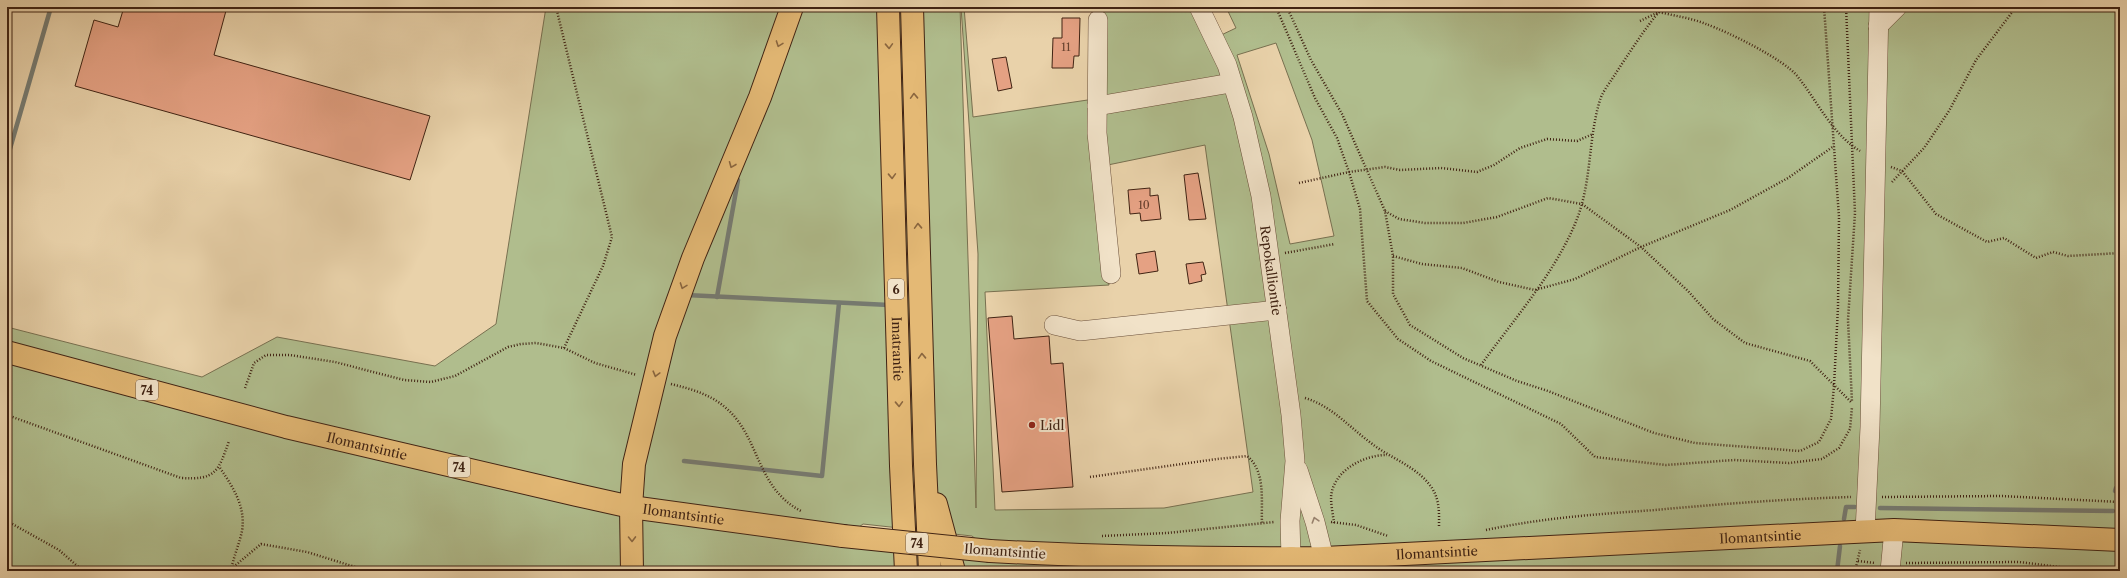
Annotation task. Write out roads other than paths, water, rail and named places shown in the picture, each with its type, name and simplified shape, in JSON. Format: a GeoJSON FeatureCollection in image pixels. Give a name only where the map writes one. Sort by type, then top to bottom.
{"type":"FeatureCollection","features":[{"type":"Feature","properties":{"kind":"main road"},"geometry":{"type":"LineString","coordinates":[[632,571],[631,507],[634,464],[665,336],[693,258],[760,97],[792,7]]}},
{"type":"Feature","properties":{"kind":"main road","name":"Imatrantie"},"geometry":{"type":"LineString","coordinates":[[888,7],[900,466],[906,571]]}},
{"type":"Feature","properties":{"kind":"main road","name":"Imatrantie"},"geometry":{"type":"LineString","coordinates":[[912,7],[925,464],[930,571]]}},
{"type":"Feature","properties":{"kind":"main road","name":"Ilomantsintie"},"geometry":{"type":"LineString","coordinates":[[7,352],[286,427],[631,507],[843,536],[990,551],[1291,565],[1324,565],[1894,530],[2120,540]]}},
{"type":"Feature","properties":{"kind":"main road"},"geometry":{"type":"LineString","coordinates":[[925,464],[954,571]]}},
{"type":"Feature","properties":{"kind":"street","name":"Repokalliontie"},"geometry":{"type":"LineString","coordinates":[[1199,7],[1227,65],[1231,83],[1243,117],[1261,196],[1291,415],[1295,462],[1290,521],[1291,565]]}},
{"type":"Feature","properties":{"kind":"street"},"geometry":{"type":"LineString","coordinates":[[1865,532],[1868,497],[1874,160],[1879,7]]}},
{"type":"Feature","properties":{"kind":"street"},"geometry":{"type":"LineString","coordinates":[[1878,26],[1897,7]]}},
{"type":"Feature","properties":{"kind":"street"},"geometry":{"type":"LineString","coordinates":[[1098,20],[1097,133],[1111,274]]}},
{"type":"Feature","properties":{"kind":"street"},"geometry":{"type":"LineString","coordinates":[[1097,106],[1231,83]]}},
{"type":"Feature","properties":{"kind":"street"},"geometry":{"type":"LineString","coordinates":[[1054,325],[1080,331],[1277,310]]}},
{"type":"Feature","properties":{"kind":"street","name":"Repokalliontie"},"geometry":{"type":"LineString","coordinates":[[1295,462],[1325,522],[1324,565]]}},
{"type":"Feature","properties":{"kind":"street"},"geometry":{"type":"LineString","coordinates":[[1891,567],[1894,530]]}},
{"type":"Feature","properties":{"kind":"waterway"},"geometry":{"type":"LineString","coordinates":[[7,159],[51,7]]}},
{"type":"Feature","properties":{"kind":"waterway"},"geometry":{"type":"LineString","coordinates":[[717,297],[738,180]]}},
{"type":"Feature","properties":{"kind":"waterway"},"geometry":{"type":"LineString","coordinates":[[686,295],[889,305]]}},
{"type":"Feature","properties":{"kind":"waterway"},"geometry":{"type":"LineString","coordinates":[[684,461],[822,476],[839,303]]}},
{"type":"Feature","properties":{"kind":"waterway"},"geometry":{"type":"LineString","coordinates":[[2115,491],[2116,488],[2120,486]]}},
{"type":"Feature","properties":{"kind":"waterway"},"geometry":{"type":"LineString","coordinates":[[1844,519],[1846,507],[1855,507]]}},
{"type":"Feature","properties":{"kind":"waterway"},"geometry":{"type":"LineString","coordinates":[[1880,508],[2113,511]]}},
{"type":"Feature","properties":{"kind":"waterway"},"geometry":{"type":"LineString","coordinates":[[1837,571],[1840,546]]}},
{"type":"Feature","properties":{"kind":"place","name":"Lidl"},"geometry":{"type":"Point","coordinates":[1032,425]}}]}
